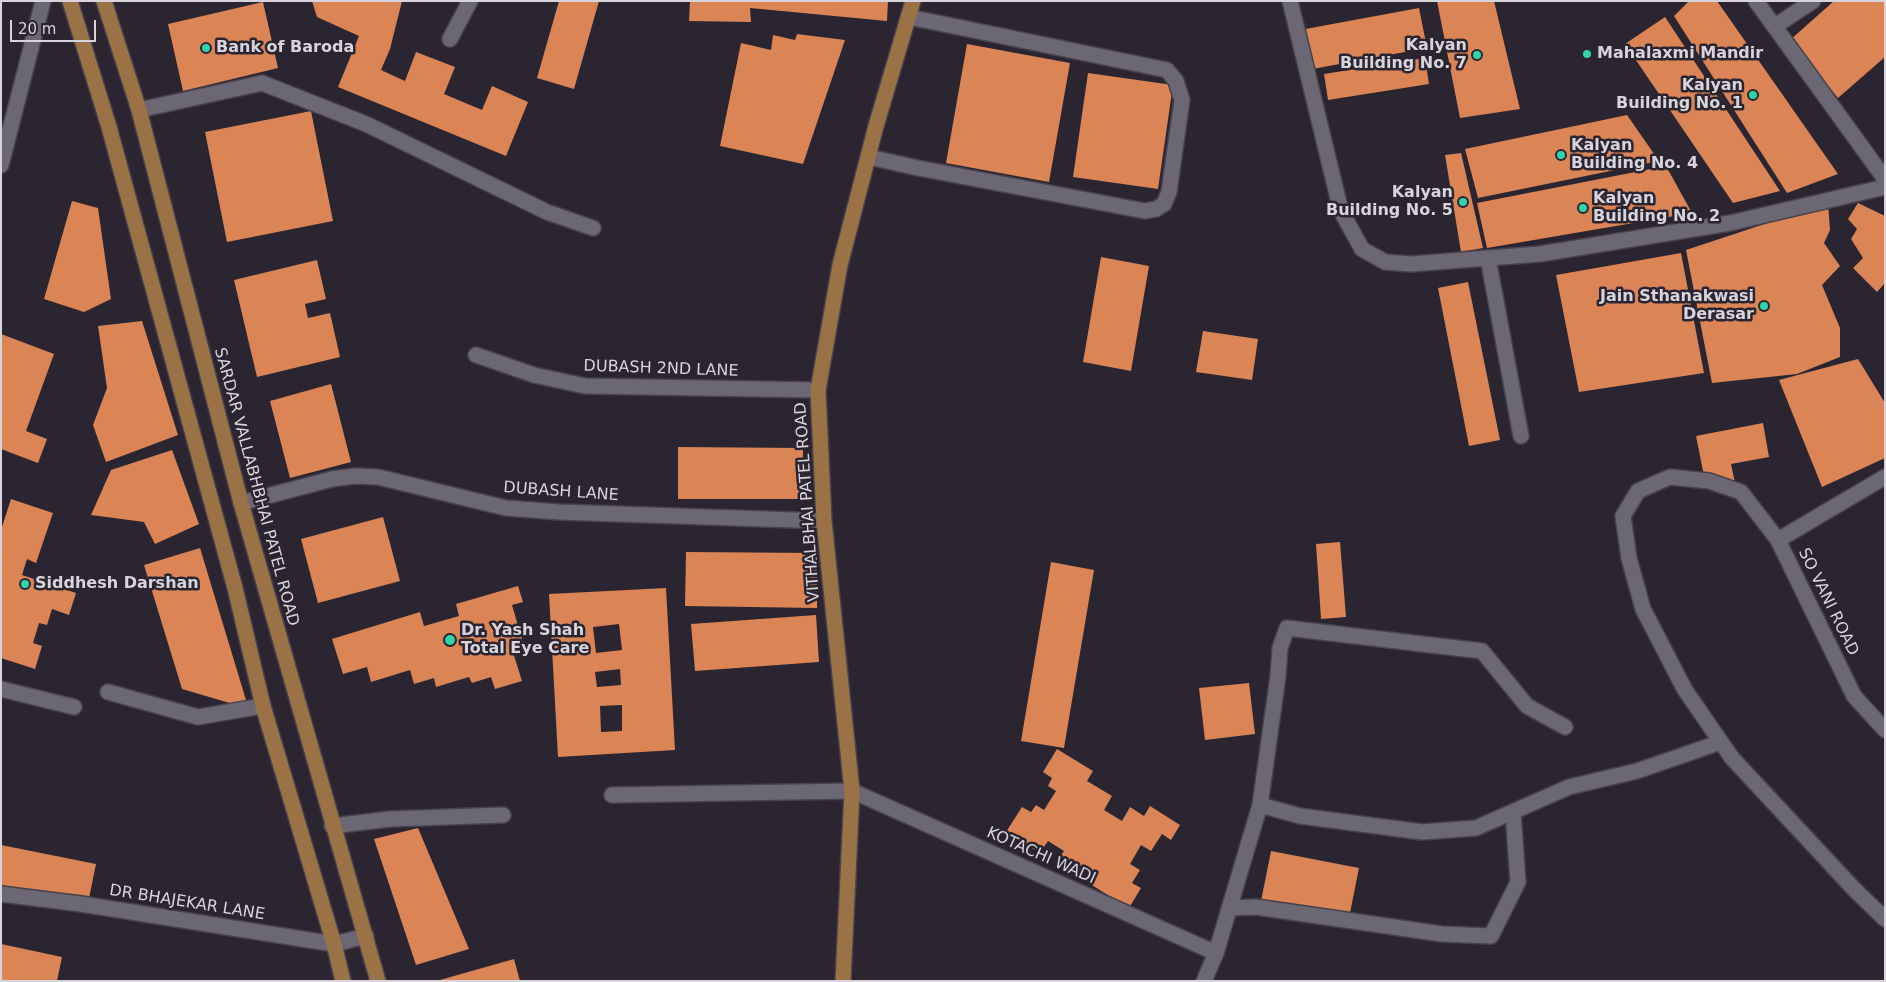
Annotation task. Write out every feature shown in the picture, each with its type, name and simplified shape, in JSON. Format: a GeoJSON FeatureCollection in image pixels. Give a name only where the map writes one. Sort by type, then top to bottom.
{"type":"FeatureCollection","features":[{"type":"Feature","properties":{"kind":"main road"},"geometry":{"type":"LineString","coordinates":[[70,1],[115,146],[232,579],[263,706],[334,944],[343,981]]}},
{"type":"Feature","properties":{"kind":"main road","name":"SARDAR VALLABHBHAI PATEL ROAD"},"geometry":{"type":"LineString","coordinates":[[104,1],[139,110],[241,503],[332,826],[378,981]]}},
{"type":"Feature","properties":{"kind":"main road","name":"VITHALBHAI PATEL ROAD"},"geometry":{"type":"LineString","coordinates":[[844,981],[852,791],[824,521],[818,390],[840,265],[913,1]]}},
{"type":"Feature","properties":{"kind":"street"},"geometry":{"type":"LineString","coordinates":[[1,165],[43,1]]}},
{"type":"Feature","properties":{"kind":"street"},"geometry":{"type":"LineString","coordinates":[[450,39],[470,1]]}},
{"type":"Feature","properties":{"kind":"street"},"geometry":{"type":"LineString","coordinates":[[1290,1],[1342,211],[1362,249],[1385,262],[1411,264],[1540,254],[1730,223],[1885,187]]}},
{"type":"Feature","properties":{"kind":"street"},"geometry":{"type":"LineString","coordinates":[[1756,1],[1885,179]]}},
{"type":"Feature","properties":{"kind":"street"},"geometry":{"type":"LineString","coordinates":[[1775,26],[1813,1]]}},
{"type":"Feature","properties":{"kind":"street"},"geometry":{"type":"LineString","coordinates":[[869,157],[1146,212],[1164,204],[1169,192],[1182,100],[1176,81],[1168,70],[909,17]]}},
{"type":"Feature","properties":{"kind":"street"},"geometry":{"type":"LineString","coordinates":[[139,110],[262,83],[366,124],[547,212],[593,228]]}},
{"type":"Feature","properties":{"kind":"street"},"geometry":{"type":"LineString","coordinates":[[1488,258],[1521,436]]}},
{"type":"Feature","properties":{"kind":"street","name":"DUBASH 2ND LANE"},"geometry":{"type":"LineString","coordinates":[[476,355],[534,375],[585,386],[818,390]]}},
{"type":"Feature","properties":{"kind":"street","name":"DUBASH LANE"},"geometry":{"type":"LineString","coordinates":[[241,503],[332,479],[355,476],[378,477],[515,508],[559,512],[824,521]]}},
{"type":"Feature","properties":{"kind":"street"},"geometry":{"type":"LineString","coordinates":[[1778,540],[1741,492],[1709,481],[1670,477],[1638,491],[1623,516],[1629,558],[1642,609],[1685,690],[1732,758],[1854,889],[1885,919]]}},
{"type":"Feature","properties":{"kind":"street","name":"SO VANI ROAD"},"geometry":{"type":"LineString","coordinates":[[1885,477],[1778,540],[1854,696],[1885,730]]}},
{"type":"Feature","properties":{"kind":"street"},"geometry":{"type":"LineString","coordinates":[[1204,981],[1216,953],[1260,805],[1278,676],[1280,648],[1287,628],[1482,651],[1527,706],[1565,727]]}},
{"type":"Feature","properties":{"kind":"street"},"geometry":{"type":"LineString","coordinates":[[1,689],[74,707]]}},
{"type":"Feature","properties":{"kind":"street"},"geometry":{"type":"LineString","coordinates":[[108,692],[198,717],[263,706]]}},
{"type":"Feature","properties":{"kind":"street"},"geometry":{"type":"LineString","coordinates":[[1260,805],[1300,816],[1422,832],[1476,828],[1569,787],[1638,771],[1721,742]]}},
{"type":"Feature","properties":{"kind":"street"},"geometry":{"type":"LineString","coordinates":[[612,795],[852,791]]}},
{"type":"Feature","properties":{"kind":"street","name":"KOTACHI WADI"},"geometry":{"type":"LineString","coordinates":[[852,791],[1216,953]]}},
{"type":"Feature","properties":{"kind":"street"},"geometry":{"type":"LineString","coordinates":[[1229,908],[1256,907],[1442,934],[1491,936],[1518,882],[1513,812]]}},
{"type":"Feature","properties":{"kind":"street"},"geometry":{"type":"LineString","coordinates":[[332,826],[390,819],[503,815]]}},
{"type":"Feature","properties":{"kind":"street","name":"DR BHAJEKAR LANE"},"geometry":{"type":"LineString","coordinates":[[1,894],[81,904],[334,944],[366,936]]}},
{"type":"Feature","properties":{"kind":"building"},"geometry":{"type":"Polygon","coordinates":[[[312,1],[402,1],[390,49],[381,70],[405,81],[416,52],[455,67],[444,94],[482,110],[492,86],[528,102],[506,156],[338,87],[359,36],[317,17],[312,1]]]}},
{"type":"Feature","properties":{"kind":"building"},"geometry":{"type":"Polygon","coordinates":[[[559,1],[599,1],[574,89],[537,78],[559,1]]]}},
{"type":"Feature","properties":{"kind":"building"},"geometry":{"type":"Polygon","coordinates":[[[690,1],[888,1],[887,21],[750,8],[751,22],[689,21],[690,1]]]}},
{"type":"Feature","properties":{"kind":"building","name":"Kalyan Building No. 7"},"geometry":{"type":"Polygon","coordinates":[[[1437,1],[1494,1],[1520,109],[1460,118],[1437,1]]]}},
{"type":"Feature","properties":{"kind":"building","name":"Kalyan Building No. 1"},"geometry":{"type":"Polygon","coordinates":[[[1689,1],[1717,1],[1838,174],[1787,193],[1674,16],[1689,1]]]}},
{"type":"Feature","properties":{"kind":"building"},"geometry":{"type":"Polygon","coordinates":[[[1834,1],[1885,1],[1885,57],[1838,98],[1790,40],[1834,1]]]}},
{"type":"Feature","properties":{"kind":"building"},"geometry":{"type":"Polygon","coordinates":[[[263,2],[278,68],[183,91],[168,24],[263,2]]]}},
{"type":"Feature","properties":{"kind":"building"},"geometry":{"type":"Polygon","coordinates":[[[1419,8],[1427,48],[1307,70],[1300,30],[1419,8]]]}},
{"type":"Feature","properties":{"kind":"building"},"geometry":{"type":"Polygon","coordinates":[[[1665,17],[1780,191],[1733,203],[1625,44],[1665,17]]]}},
{"type":"Feature","properties":{"kind":"building"},"geometry":{"type":"Polygon","coordinates":[[[797,34],[845,40],[803,164],[720,146],[741,43],[771,50],[773,35],[795,40],[797,34]]]}},
{"type":"Feature","properties":{"kind":"building"},"geometry":{"type":"Polygon","coordinates":[[[967,44],[1070,63],[1049,182],[946,163],[967,44]]]}},
{"type":"Feature","properties":{"kind":"building"},"geometry":{"type":"Polygon","coordinates":[[[1425,58],[1429,84],[1328,100],[1324,74],[1425,58]]]}},
{"type":"Feature","properties":{"kind":"building"},"geometry":{"type":"Polygon","coordinates":[[[1088,73],[1173,85],[1158,189],[1073,177],[1088,73]]]}},
{"type":"Feature","properties":{"kind":"building"},"geometry":{"type":"Polygon","coordinates":[[[311,111],[333,221],[227,242],[205,132],[311,111]]]}},
{"type":"Feature","properties":{"kind":"building","name":"Kalyan Building No. 4"},"geometry":{"type":"Polygon","coordinates":[[[1627,115],[1659,161],[1478,198],[1465,149],[1627,115]]]}},
{"type":"Feature","properties":{"kind":"building","name":"Kalyan Building No. 5"},"geometry":{"type":"Polygon","coordinates":[[[1461,153],[1483,248],[1461,252],[1445,155],[1461,153]]]}},
{"type":"Feature","properties":{"kind":"building","name":"Kalyan Building No. 2"},"geometry":{"type":"Polygon","coordinates":[[[1666,166],[1692,213],[1487,248],[1477,203],[1666,166]]]}},
{"type":"Feature","properties":{"kind":"building"},"geometry":{"type":"Polygon","coordinates":[[[72,201],[98,208],[111,299],[84,312],[44,299],[72,201]]]}},
{"type":"Feature","properties":{"kind":"building","name":"Jain Sthanakwasi Derasar"},"geometry":{"type":"Polygon","coordinates":[[[1828,203],[1830,230],[1824,243],[1840,266],[1822,285],[1840,328],[1840,357],[1797,374],[1712,383],[1686,250],[1828,203]]]}},
{"type":"Feature","properties":{"kind":"building"},"geometry":{"type":"Polygon","coordinates":[[[1858,203],[1885,216],[1885,283],[1877,292],[1853,268],[1863,258],[1851,239],[1857,229],[1848,219],[1858,203]]]}},
{"type":"Feature","properties":{"kind":"building"},"geometry":{"type":"Polygon","coordinates":[[[1681,253],[1704,373],[1579,392],[1556,275],[1681,253]]]}},
{"type":"Feature","properties":{"kind":"building"},"geometry":{"type":"Polygon","coordinates":[[[1101,257],[1149,266],[1131,371],[1083,362],[1101,257]]]}},
{"type":"Feature","properties":{"kind":"building"},"geometry":{"type":"Polygon","coordinates":[[[317,260],[326,299],[305,304],[308,318],[330,313],[340,357],[257,377],[234,280],[317,260]]]}},
{"type":"Feature","properties":{"kind":"building"},"geometry":{"type":"Polygon","coordinates":[[[1468,282],[1500,440],[1469,446],[1438,288],[1468,282]]]}},
{"type":"Feature","properties":{"kind":"building"},"geometry":{"type":"Polygon","coordinates":[[[142,321],[178,435],[106,462],[93,425],[107,388],[98,326],[142,321]]]}},
{"type":"Feature","properties":{"kind":"building"},"geometry":{"type":"Polygon","coordinates":[[[1203,331],[1258,339],[1252,380],[1196,372],[1203,331]]]}},
{"type":"Feature","properties":{"kind":"building"},"geometry":{"type":"Polygon","coordinates":[[[1,334],[54,354],[26,431],[47,439],[38,463],[1,449],[1,334]]]}},
{"type":"Feature","properties":{"kind":"building"},"geometry":{"type":"Polygon","coordinates":[[[1858,359],[1885,403],[1885,458],[1822,487],[1779,380],[1858,359]]]}},
{"type":"Feature","properties":{"kind":"building"},"geometry":{"type":"Polygon","coordinates":[[[331,384],[351,462],[290,478],[270,401],[331,384]]]}},
{"type":"Feature","properties":{"kind":"building"},"geometry":{"type":"Polygon","coordinates":[[[1763,423],[1769,457],[1731,464],[1735,483],[1704,476],[1696,436],[1763,423]]]}},
{"type":"Feature","properties":{"kind":"building"},"geometry":{"type":"Polygon","coordinates":[[[678,447],[803,448],[803,499],[678,499],[678,447]]]}},
{"type":"Feature","properties":{"kind":"building"},"geometry":{"type":"Polygon","coordinates":[[[172,450],[199,524],[155,544],[144,522],[91,515],[111,470],[172,450]]]}},
{"type":"Feature","properties":{"kind":"building","name":"Siddhesh Darshan"},"geometry":{"type":"Polygon","coordinates":[[[11,499],[53,513],[36,563],[27,559],[22,575],[76,593],[69,615],[52,609],[47,625],[39,623],[33,643],[42,646],[35,669],[1,658],[1,530],[11,499]]]}},
{"type":"Feature","properties":{"kind":"building"},"geometry":{"type":"Polygon","coordinates":[[[383,517],[400,581],[318,603],[301,539],[383,517]]]}},
{"type":"Feature","properties":{"kind":"building"},"geometry":{"type":"Polygon","coordinates":[[[1340,542],[1346,617],[1321,619],[1316,544],[1340,542]]]}},
{"type":"Feature","properties":{"kind":"building"},"geometry":{"type":"Polygon","coordinates":[[[200,548],[246,700],[233,704],[182,689],[144,565],[200,548]]]}},
{"type":"Feature","properties":{"kind":"building"},"geometry":{"type":"Polygon","coordinates":[[[686,552],[817,553],[817,608],[685,606],[686,552]]]}},
{"type":"Feature","properties":{"kind":"building"},"geometry":{"type":"Polygon","coordinates":[[[1051,562],[1094,570],[1064,748],[1021,741],[1051,562]]]}},
{"type":"Feature","properties":{"kind":"building"},"geometry":{"type":"Polygon","coordinates":[[[518,586],[523,602],[512,605],[523,643],[511,646],[522,681],[495,689],[491,677],[472,683],[469,677],[436,687],[434,678],[414,684],[410,670],[371,682],[367,667],[343,674],[332,639],[420,612],[424,626],[459,616],[456,604],[518,586]]]}},
{"type":"Feature","properties":{"kind":"building"},"geometry":{"type":"Polygon","coordinates":[[[666,588],[675,750],[558,757],[549,594],[666,588]],[[619,624],[593,627],[596,653],[622,650],[619,624]],[[620,669],[595,672],[597,687],[621,685],[620,669]],[[622,705],[600,706],[601,732],[622,731],[622,705]]]}},
{"type":"Feature","properties":{"kind":"building"},"geometry":{"type":"Polygon","coordinates":[[[816,615],[819,662],[695,671],[691,624],[816,615]]]}},
{"type":"Feature","properties":{"kind":"building"},"geometry":{"type":"Polygon","coordinates":[[[1249,683],[1255,734],[1205,740],[1199,688],[1249,683]]]}},
{"type":"Feature","properties":{"kind":"building"},"geometry":{"type":"Polygon","coordinates":[[[1057,749],[1093,771],[1087,781],[1112,796],[1104,810],[1122,821],[1130,807],[1144,816],[1150,806],[1180,825],[1171,840],[1162,834],[1151,851],[1141,845],[1130,864],[1140,870],[1132,883],[1141,888],[1129,908],[1090,884],[1096,874],[1081,865],[1078,870],[1059,858],[1064,851],[1048,841],[1040,853],[1006,832],[1022,807],[1031,812],[1036,805],[1044,810],[1056,791],[1048,786],[1052,778],[1043,772],[1057,749]]]}},
{"type":"Feature","properties":{"kind":"building"},"geometry":{"type":"Polygon","coordinates":[[[418,828],[469,949],[416,965],[374,839],[418,828]]]}},
{"type":"Feature","properties":{"kind":"building"},"geometry":{"type":"Polygon","coordinates":[[[1,845],[96,864],[88,903],[1,885],[1,845]]]}},
{"type":"Feature","properties":{"kind":"building"},"geometry":{"type":"Polygon","coordinates":[[[1271,851],[1359,868],[1349,918],[1261,901],[1271,851]]]}},
{"type":"Feature","properties":{"kind":"building"},"geometry":{"type":"Polygon","coordinates":[[[1,944],[62,957],[57,981],[1,981],[1,944]]]}},
{"type":"Feature","properties":{"kind":"building"},"geometry":{"type":"Polygon","coordinates":[[[514,959],[520,981],[440,981],[440,980],[514,959]]]}},
{"type":"Feature","properties":{"kind":"place","name":"Bank of Baroda"},"geometry":{"type":"Point","coordinates":[206,48]}},
{"type":"Feature","properties":{"kind":"place","name":"Mahalaxmi Mandir"},"geometry":{"type":"Point","coordinates":[1587,54]}},
{"type":"Feature","properties":{"kind":"place","name":"Kalyan Building No. 7"},"geometry":{"type":"Point","coordinates":[1477,55]}},
{"type":"Feature","properties":{"kind":"place","name":"Kalyan Building No. 1"},"geometry":{"type":"Point","coordinates":[1753,95]}},
{"type":"Feature","properties":{"kind":"place","name":"Kalyan Building No. 4"},"geometry":{"type":"Point","coordinates":[1561,155]}},
{"type":"Feature","properties":{"kind":"place","name":"Kalyan Building No. 5"},"geometry":{"type":"Point","coordinates":[1463,202]}},
{"type":"Feature","properties":{"kind":"place","name":"Kalyan Building No. 2"},"geometry":{"type":"Point","coordinates":[1583,208]}},
{"type":"Feature","properties":{"kind":"place","name":"Jain Sthanakwasi Derasar"},"geometry":{"type":"Point","coordinates":[1764,306]}},
{"type":"Feature","properties":{"kind":"place","name":"Siddhesh Darshan"},"geometry":{"type":"Point","coordinates":[25,584]}},
{"type":"Feature","properties":{"kind":"place","name":"Dr. Yash Shah Total Eye Care"},"geometry":{"type":"Point","coordinates":[450,640]}}]}
